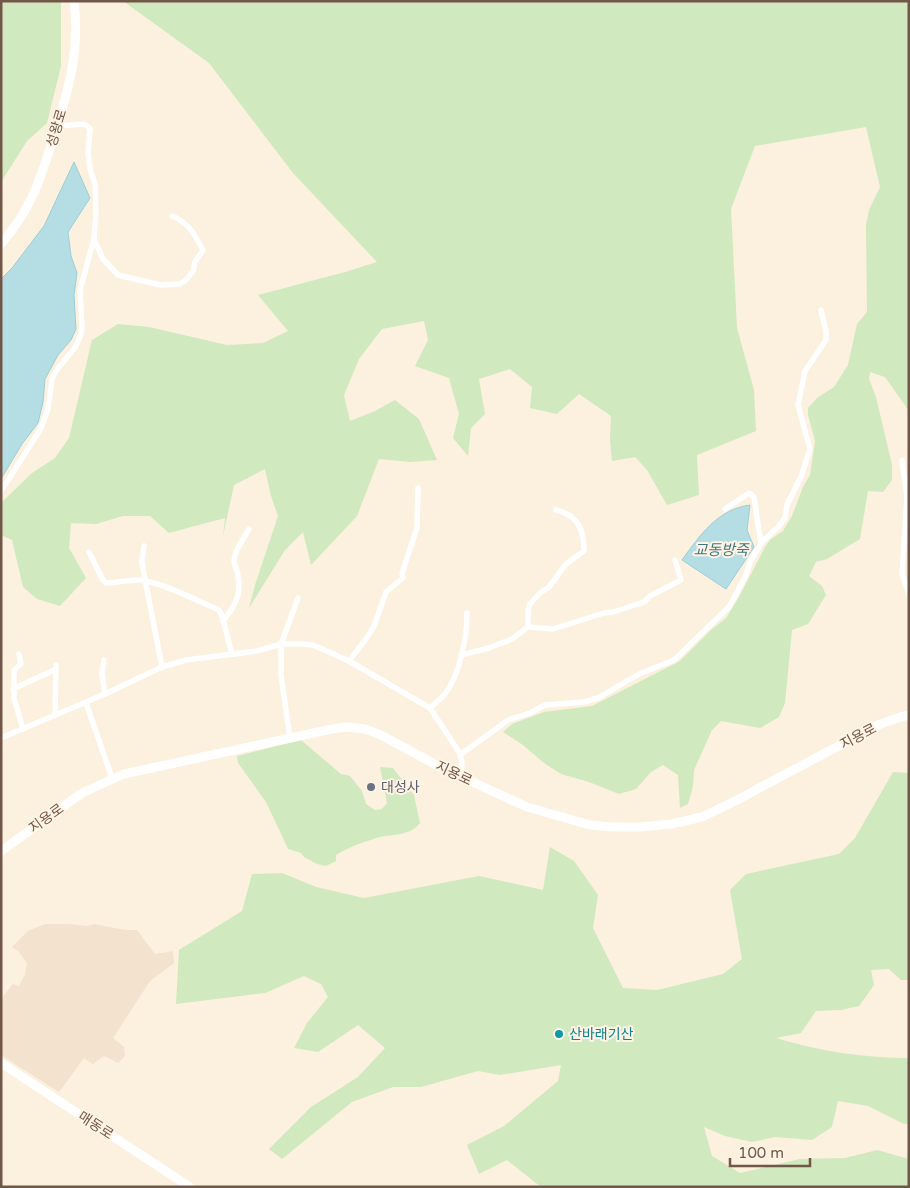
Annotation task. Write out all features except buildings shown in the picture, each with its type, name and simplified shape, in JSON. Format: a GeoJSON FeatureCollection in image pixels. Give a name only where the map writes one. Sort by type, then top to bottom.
{"type":"FeatureCollection","features":[{"type":"Feature","properties":{"kind":"street","name":"성왕로"},"geometry":{"type":"LineString","coordinates":[[1,244],[28,209],[38,188],[72,78],[77,30],[74,1]]}},
{"type":"Feature","properties":{"kind":"street"},"geometry":{"type":"LineString","coordinates":[[1,491],[40,430],[48,409],[52,379],[79,340],[82,326],[80,290],[94,239],[96,197],[88,154],[90,128],[84,124],[57,126]]}},
{"type":"Feature","properties":{"kind":"street"},"geometry":{"type":"LineString","coordinates":[[94,239],[103,259],[118,275],[161,285],[180,284],[186,282],[203,250],[189,226],[172,216]]}},
{"type":"Feature","properties":{"kind":"street"},"geometry":{"type":"LineString","coordinates":[[460,755],[508,720],[530,713],[545,705],[584,702],[598,698],[639,674],[674,660],[729,607],[745,577],[751,560],[761,544],[785,518],[787,505],[801,477],[810,449],[798,405],[805,370],[826,340],[821,310]]}},
{"type":"Feature","properties":{"kind":"street"},"geometry":{"type":"LineString","coordinates":[[902,460],[907,496],[902,574],[909,595]]}},
{"type":"Feature","properties":{"kind":"street"},"geometry":{"type":"LineString","coordinates":[[349,661],[374,626],[386,592],[403,578],[402,573],[417,528],[418,488]]}},
{"type":"Feature","properties":{"kind":"street"},"geometry":{"type":"LineString","coordinates":[[725,509],[749,493],[754,497],[761,544]]}},
{"type":"Feature","properties":{"kind":"street"},"geometry":{"type":"LineString","coordinates":[[528,628],[530,604],[540,593],[549,587],[566,564],[584,551],[581,531],[575,518],[566,512],[556,510]]}},
{"type":"Feature","properties":{"kind":"street"},"geometry":{"type":"LineString","coordinates":[[223,621],[234,607],[239,596],[238,576],[234,558],[239,542],[249,529]]}},
{"type":"Feature","properties":{"kind":"street"},"geometry":{"type":"LineString","coordinates":[[144,546],[142,561],[162,667]]}},
{"type":"Feature","properties":{"kind":"street"},"geometry":{"type":"LineString","coordinates":[[89,552],[102,580],[106,583],[146,581],[219,610],[232,654]]}},
{"type":"Feature","properties":{"kind":"street"},"geometry":{"type":"LineString","coordinates":[[461,655],[489,648],[512,639],[528,628],[560,628],[644,602],[650,596],[681,580],[675,560]]}},
{"type":"Feature","properties":{"kind":"street"},"geometry":{"type":"LineString","coordinates":[[290,738],[281,675],[281,644],[298,598]]}},
{"type":"Feature","properties":{"kind":"street"},"geometry":{"type":"LineString","coordinates":[[430,708],[444,695],[451,684],[461,655],[466,631],[466,612]]}},
{"type":"Feature","properties":{"kind":"street"},"geometry":{"type":"LineString","coordinates":[[1,738],[86,703],[162,667],[186,660],[257,650],[281,644],[313,645],[349,661],[430,708],[460,755],[462,762],[461,776]]}},
{"type":"Feature","properties":{"kind":"street"},"geometry":{"type":"LineString","coordinates":[[19,654],[21,664],[14,670],[13,689],[23,729]]}},
{"type":"Feature","properties":{"kind":"street"},"geometry":{"type":"LineString","coordinates":[[104,660],[102,674],[105,694]]}},
{"type":"Feature","properties":{"kind":"street"},"geometry":{"type":"LineString","coordinates":[[13,689],[56,667],[54,715]]}},
{"type":"Feature","properties":{"kind":"street"},"geometry":{"type":"LineString","coordinates":[[86,703],[112,778]]}},
{"type":"Feature","properties":{"kind":"street","name":"지용로"},"geometry":{"type":"LineString","coordinates":[[1,851],[82,793],[112,778],[141,770],[347,727],[365,729],[381,736],[527,807],[590,825],[611,828],[640,828],[671,824],[702,817],[878,725],[909,715]]}},
{"type":"Feature","properties":{"kind":"street","name":"매동로"},"geometry":{"type":"LineString","coordinates":[[1,1063],[190,1187]]}},
{"type":"Feature","properties":{"kind":"shaded area"},"geometry":{"type":"Polygon","coordinates":[[[45,924],[87,926],[94,924],[125,930],[137,930],[155,954],[173,951],[174,963],[150,981],[113,1038],[124,1047],[125,1056],[118,1063],[104,1056],[93,1064],[84,1058],[59,1092],[1,1055],[1,999],[13,984],[19,986],[25,975],[27,963],[19,952],[12,947],[28,931],[45,924]]]}},
{"type":"Feature","properties":{"kind":"green space"},"geometry":{"type":"Polygon","coordinates":[[[1,1],[61,1],[61,66],[47,123],[27,141],[1,182],[1,1]]]}},
{"type":"Feature","properties":{"kind":"green space"},"geometry":{"type":"Polygon","coordinates":[[[123,1],[909,1],[909,411],[885,377],[870,372],[869,379],[876,397],[892,465],[892,480],[883,492],[868,491],[860,539],[827,559],[816,562],[809,576],[822,586],[826,595],[808,624],[792,630],[785,703],[779,717],[760,728],[721,721],[712,730],[694,770],[693,786],[688,804],[680,808],[678,775],[663,765],[651,772],[636,789],[619,794],[589,782],[561,774],[503,732],[512,724],[544,712],[592,706],[680,661],[726,618],[765,547],[770,540],[783,531],[792,516],[803,487],[810,475],[815,441],[808,408],[817,398],[834,387],[848,365],[857,324],[867,312],[866,225],[869,210],[880,187],[866,127],[755,146],[731,209],[737,328],[754,390],[756,431],[697,455],[699,495],[667,505],[647,470],[635,457],[612,461],[610,440],[611,416],[579,394],[557,414],[530,408],[532,387],[510,369],[479,379],[485,414],[471,428],[468,456],[453,438],[459,414],[449,378],[415,366],[428,340],[424,321],[382,329],[359,359],[344,395],[350,421],[375,411],[395,400],[419,419],[437,460],[410,462],[379,459],[357,516],[311,565],[303,532],[285,550],[249,608],[278,516],[265,469],[234,485],[223,536],[225,518],[169,533],[150,516],[123,516],[96,524],[71,523],[69,548],[86,578],[60,606],[37,599],[23,587],[12,540],[1,535],[1,503],[32,473],[55,458],[69,438],[92,340],[118,324],[149,327],[227,345],[263,343],[288,331],[258,295],[377,262],[293,173],[209,63],[123,1]]]}},
{"type":"Feature","properties":{"kind":"green space"},"geometry":{"type":"Polygon","coordinates":[[[301,740],[341,774],[350,776],[362,791],[366,804],[375,810],[382,809],[387,803],[380,767],[393,768],[414,795],[420,823],[412,830],[402,834],[380,837],[346,849],[336,855],[336,861],[326,866],[317,864],[304,857],[301,853],[288,849],[266,802],[238,763],[237,756],[301,740]]]}},
{"type":"Feature","properties":{"kind":"green space"},"geometry":{"type":"Polygon","coordinates":[[[893,772],[909,773],[909,980],[901,980],[889,969],[871,970],[874,985],[859,1006],[841,1010],[816,1011],[801,1033],[776,1038],[808,1047],[841,1053],[909,1058],[909,1125],[868,1106],[838,1101],[832,1127],[812,1140],[775,1137],[752,1142],[725,1136],[704,1127],[712,1156],[740,1173],[800,1159],[845,1158],[877,1150],[909,1159],[909,1187],[541,1187],[507,1160],[479,1174],[467,1145],[504,1126],[558,1081],[561,1065],[500,1075],[478,1071],[421,1087],[393,1087],[352,1102],[282,1159],[269,1149],[311,1107],[358,1077],[385,1048],[358,1025],[318,1052],[294,1048],[307,1023],[328,997],[321,984],[304,976],[265,993],[176,1004],[179,950],[242,911],[252,874],[282,873],[316,887],[364,898],[479,876],[543,890],[550,847],[574,861],[598,895],[593,928],[623,988],[657,990],[723,974],[742,959],[730,890],[746,874],[839,854],[855,838],[893,772]]]}},
{"type":"Feature","properties":{"kind":"water"},"geometry":{"type":"Polygon","coordinates":[[[74,162],[90,198],[68,232],[71,256],[77,273],[74,295],[76,329],[71,340],[58,355],[45,379],[43,402],[38,423],[22,444],[1,479],[1,279],[12,268],[44,226],[74,162]]]}},
{"type":"Feature","properties":{"kind":"water","name":"교동방죽"},"geometry":{"type":"Polygon","coordinates":[[[750,505],[747,530],[754,547],[726,589],[682,560],[703,533],[719,518],[739,507],[750,505]]]}},
{"type":"Feature","properties":{"kind":"place","name":"대성사"},"geometry":{"type":"Point","coordinates":[371,787]}},
{"type":"Feature","properties":{"kind":"place","name":"산바래기산"},"geometry":{"type":"Point","coordinates":[559,1034]}}]}
